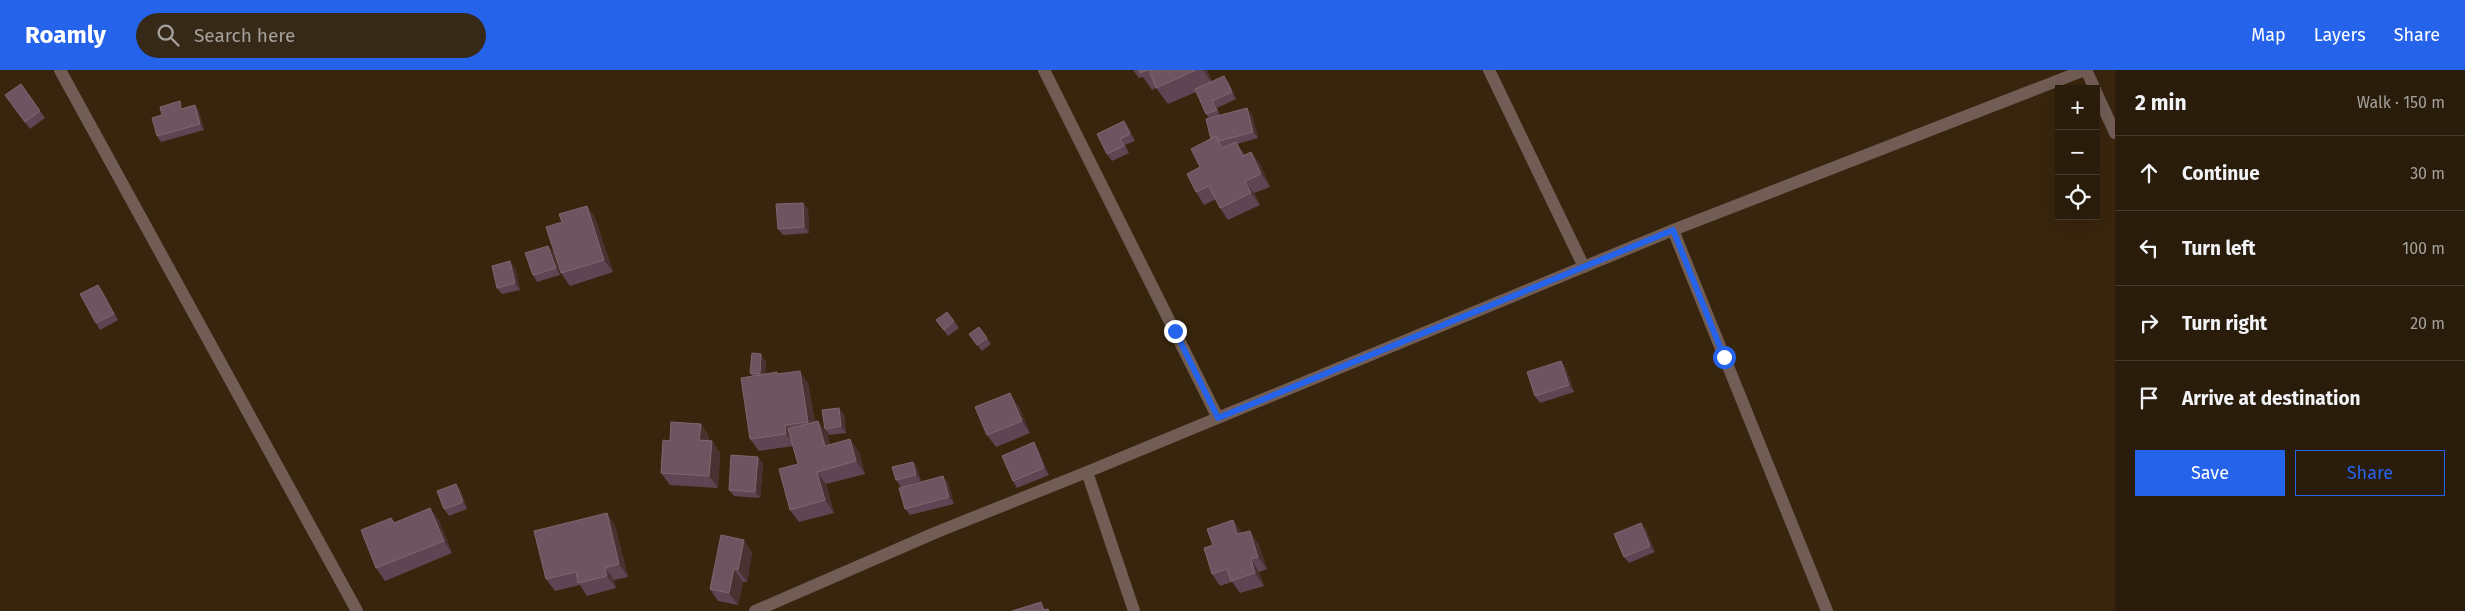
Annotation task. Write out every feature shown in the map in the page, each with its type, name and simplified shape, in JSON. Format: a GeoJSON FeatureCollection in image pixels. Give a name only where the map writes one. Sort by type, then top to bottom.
{"type":"FeatureCollection","features":[{"type":"Feature","properties":{"kind":"street"},"geometry":{"type":"LineString","coordinates":[[60,70],[357,611]]}},
{"type":"Feature","properties":{"kind":"street"},"geometry":{"type":"LineString","coordinates":[[1044,70],[1218,418]]}},
{"type":"Feature","properties":{"kind":"street"},"geometry":{"type":"LineString","coordinates":[[1489,70],[1584,267]]}},
{"type":"Feature","properties":{"kind":"street"},"geometry":{"type":"LineString","coordinates":[[755,611],[937,532],[1673,230],[2086,70],[2094,85]]}},
{"type":"Feature","properties":{"kind":"street"},"geometry":{"type":"LineString","coordinates":[[2100,99],[2115,133]]}},
{"type":"Feature","properties":{"kind":"street"},"geometry":{"type":"LineString","coordinates":[[1673,230],[1827,611]]}},
{"type":"Feature","properties":{"kind":"street"},"geometry":{"type":"LineString","coordinates":[[1087,472],[1134,611]]}},
{"type":"Feature","properties":{"kind":"building"},"geometry":{"type":"Polygon","coordinates":[[[1149,70],[1196,70],[1156,88],[1149,70]]]}},
{"type":"Feature","properties":{"kind":"building"},"geometry":{"type":"Polygon","coordinates":[[[1224,76],[1232,92],[1212,101],[1217,110],[1206,114],[1195,89],[1224,76]]]}},
{"type":"Feature","properties":{"kind":"building"},"geometry":{"type":"Polygon","coordinates":[[[21,84],[40,111],[25,122],[5,95],[21,84]]]}},
{"type":"Feature","properties":{"kind":"building"},"geometry":{"type":"Polygon","coordinates":[[[180,101],[181,109],[195,105],[200,124],[157,136],[152,118],[162,115],[160,107],[180,101]]]}},
{"type":"Feature","properties":{"kind":"building"},"geometry":{"type":"Polygon","coordinates":[[[1247,108],[1253,132],[1219,141],[1216,136],[1211,139],[1206,119],[1247,108]]]}},
{"type":"Feature","properties":{"kind":"building"},"geometry":{"type":"Polygon","coordinates":[[[1124,121],[1130,134],[1120,139],[1124,146],[1107,154],[1097,134],[1124,121]]]}},
{"type":"Feature","properties":{"kind":"building"},"geometry":{"type":"Polygon","coordinates":[[[1216,136],[1222,148],[1236,142],[1243,156],[1251,152],[1261,174],[1245,181],[1251,193],[1220,208],[1209,186],[1196,192],[1187,174],[1200,167],[1191,149],[1216,136]]]}},
{"type":"Feature","properties":{"kind":"building"},"geometry":{"type":"Polygon","coordinates":[[[803,203],[804,227],[778,229],[776,204],[803,203]]]}},
{"type":"Feature","properties":{"kind":"building"},"geometry":{"type":"Polygon","coordinates":[[[587,206],[604,260],[561,273],[546,227],[562,222],[559,214],[587,206]]]}},
{"type":"Feature","properties":{"kind":"building"},"geometry":{"type":"Polygon","coordinates":[[[548,246],[556,268],[533,275],[525,253],[548,246]]]}},
{"type":"Feature","properties":{"kind":"building"},"geometry":{"type":"Polygon","coordinates":[[[510,261],[515,283],[497,288],[492,266],[510,261]]]}},
{"type":"Feature","properties":{"kind":"building"},"geometry":{"type":"Polygon","coordinates":[[[98,285],[114,314],[96,323],[80,294],[98,285]]]}},
{"type":"Feature","properties":{"kind":"building"},"geometry":{"type":"Polygon","coordinates":[[[947,312],[954,321],[944,330],[936,320],[947,312]]]}},
{"type":"Feature","properties":{"kind":"building"},"geometry":{"type":"Polygon","coordinates":[[[979,327],[987,338],[977,345],[969,334],[979,327]]]}},
{"type":"Feature","properties":{"kind":"building"},"geometry":{"type":"Polygon","coordinates":[[[752,353],[761,354],[760,374],[750,373],[752,353]]]}},
{"type":"Feature","properties":{"kind":"building"},"geometry":{"type":"Polygon","coordinates":[[[1561,361],[1569,385],[1535,396],[1527,372],[1561,361]]]}},
{"type":"Feature","properties":{"kind":"building"},"geometry":{"type":"Polygon","coordinates":[[[800,371],[808,422],[785,425],[786,434],[750,439],[741,378],[777,372],[777,374],[800,371]]]}},
{"type":"Feature","properties":{"kind":"building"},"geometry":{"type":"Polygon","coordinates":[[[1010,393],[1022,421],[987,435],[975,407],[1010,393]]]}},
{"type":"Feature","properties":{"kind":"building"},"geometry":{"type":"Polygon","coordinates":[[[839,408],[841,426],[825,429],[822,410],[839,408]]]}},
{"type":"Feature","properties":{"kind":"building"},"geometry":{"type":"Polygon","coordinates":[[[818,421],[825,446],[850,439],[856,461],[817,472],[825,500],[790,510],[779,469],[798,464],[788,429],[818,421]]]}},
{"type":"Feature","properties":{"kind":"building"},"geometry":{"type":"Polygon","coordinates":[[[671,422],[701,424],[699,440],[712,441],[709,476],[661,473],[663,440],[670,441],[671,422]]]}},
{"type":"Feature","properties":{"kind":"building"},"geometry":{"type":"Polygon","coordinates":[[[1034,442],[1044,468],[1013,481],[1002,456],[1034,442]]]}},
{"type":"Feature","properties":{"kind":"building"},"geometry":{"type":"Polygon","coordinates":[[[731,455],[758,457],[755,492],[729,490],[731,455]]]}},
{"type":"Feature","properties":{"kind":"building"},"geometry":{"type":"Polygon","coordinates":[[[913,462],[916,475],[896,480],[892,467],[913,462]]]}},
{"type":"Feature","properties":{"kind":"building"},"geometry":{"type":"Polygon","coordinates":[[[943,476],[949,497],[905,509],[899,488],[943,476]]]}},
{"type":"Feature","properties":{"kind":"building"},"geometry":{"type":"Polygon","coordinates":[[[456,484],[463,502],[444,509],[437,491],[456,484]]]}},
{"type":"Feature","properties":{"kind":"building"},"geometry":{"type":"Polygon","coordinates":[[[430,508],[444,541],[376,568],[361,530],[391,518],[394,523],[430,508]]]}},
{"type":"Feature","properties":{"kind":"building"},"geometry":{"type":"Polygon","coordinates":[[[607,513],[619,564],[605,568],[607,576],[578,583],[576,572],[546,579],[534,531],[607,513]]]}},
{"type":"Feature","properties":{"kind":"building"},"geometry":{"type":"Polygon","coordinates":[[[1233,520],[1237,534],[1250,531],[1258,557],[1251,559],[1255,573],[1231,581],[1227,569],[1212,574],[1204,548],[1213,545],[1207,529],[1233,520]]]}},
{"type":"Feature","properties":{"kind":"building"},"geometry":{"type":"Polygon","coordinates":[[[1641,523],[1650,546],[1624,557],[1614,534],[1641,523]]]}},
{"type":"Feature","properties":{"kind":"building"},"geometry":{"type":"Polygon","coordinates":[[[721,535],[744,540],[738,570],[734,569],[729,593],[710,589],[721,535]]]}},
{"type":"Feature","properties":{"kind":"building"},"geometry":{"type":"Polygon","coordinates":[[[1041,602],[1044,610],[1048,609],[1049,611],[1012,611],[1041,602]]]}},
{"type":"Feature","properties":{"kind":"route"},"geometry":{"type":"LineString","coordinates":[[1175,331],[1218,418],[1673,230],[1724,357]]}}]}
